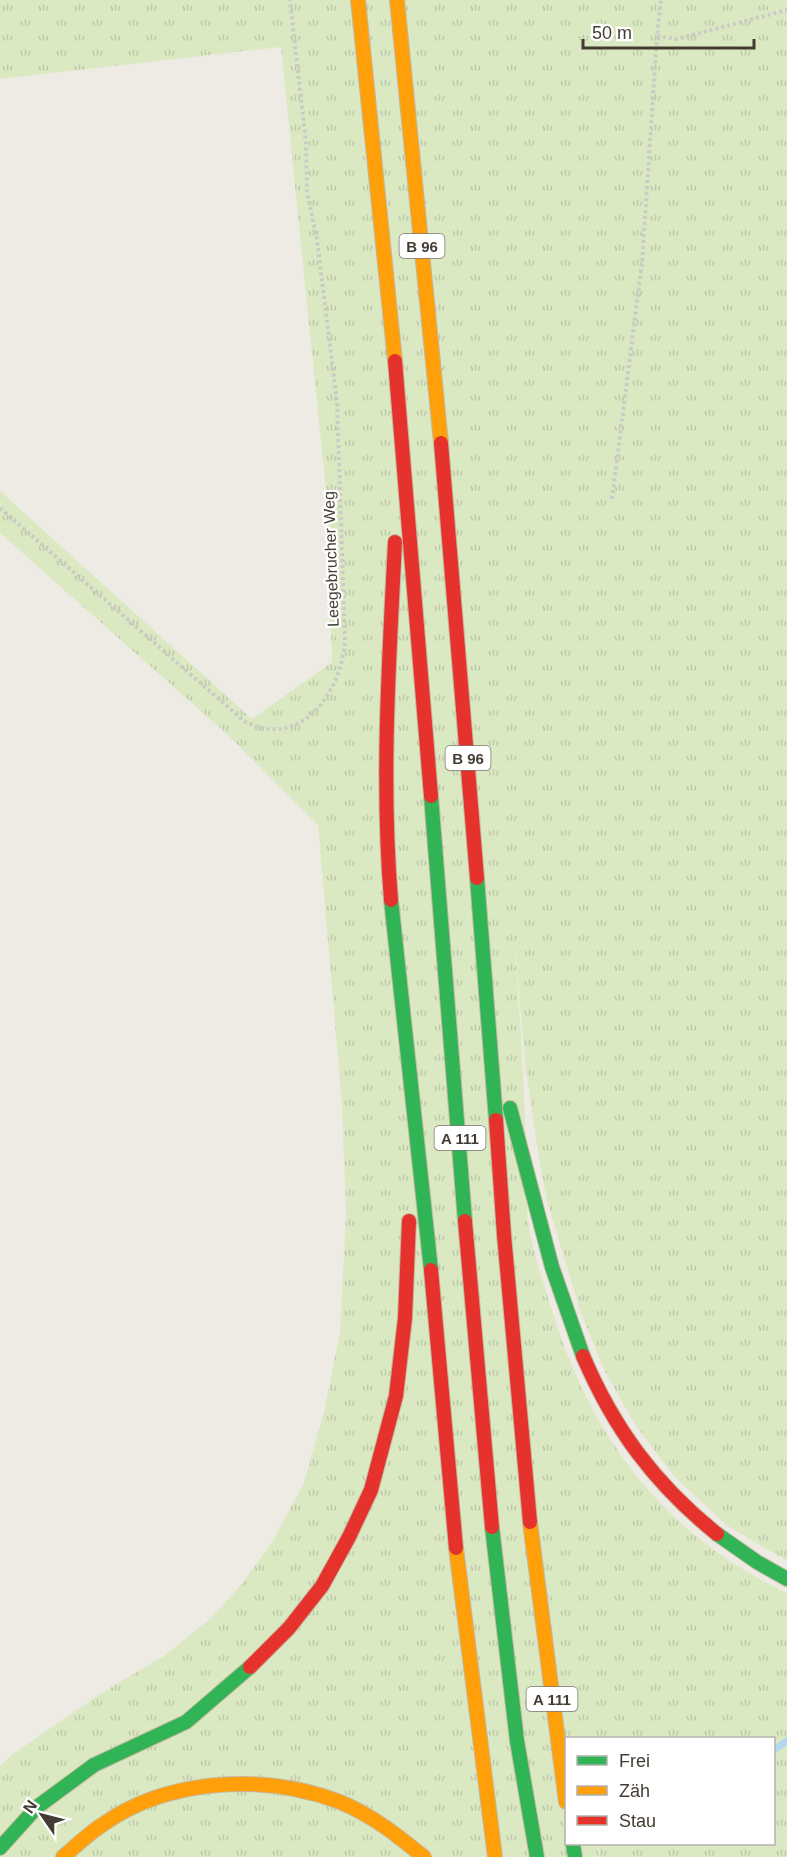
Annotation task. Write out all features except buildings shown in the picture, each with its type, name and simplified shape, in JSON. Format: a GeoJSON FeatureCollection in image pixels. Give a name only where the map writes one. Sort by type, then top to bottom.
{"type":"FeatureCollection","features":[{"type":"Feature","properties":{"kind":"highway","name":"B 96"},"geometry":{"type":"LineString","coordinates":[[358,0],[401,417]]}},
{"type":"Feature","properties":{"kind":"highway","name":"B 96"},"geometry":{"type":"LineString","coordinates":[[397,0],[446,492],[489,1024]]}},
{"type":"Feature","properties":{"kind":"highway"},"geometry":{"type":"LineString","coordinates":[[401,417],[390,635],[386,838],[432,1276],[459,1583],[495,1857]]}},
{"type":"Feature","properties":{"kind":"highway","name":"A 111"},"geometry":{"type":"LineString","coordinates":[[401,417],[494,1550],[517,1741],[537,1857]]}},
{"type":"Feature","properties":{"kind":"highway"},"geometry":{"type":"LineString","coordinates":[[489,1024],[555,1280],[572,1333],[596,1389],[636,1454],[678,1503],[738,1550],[787,1579]]}},
{"type":"Feature","properties":{"kind":"highway","name":"A 111"},"geometry":{"type":"LineString","coordinates":[[489,1024],[505,1247],[527,1494],[539,1607],[565,1788]]}},
{"type":"Feature","properties":{"kind":"highway"},"geometry":{"type":"LineString","coordinates":[[0,1848],[37,1808],[94,1765],[186,1722],[247,1670],[289,1628],[322,1586],[371,1490],[396,1396],[405,1318],[414,1117]]}},
{"type":"Feature","properties":{"kind":"highway"},"geometry":{"type":"LineString","coordinates":[[63,1857],[87,1835],[134,1807],[180,1791],[235,1783],[267,1784],[304,1790],[340,1801],[378,1820],[424,1857]]}},
{"type":"Feature","properties":{"kind":"path","name":"Leegebrucher Weg"},"geometry":{"type":"LineString","coordinates":[[0,508],[244,721],[261,728],[276,729],[291,726],[303,722],[325,700],[340,670],[345,642],[340,452],[337,402],[317,240],[307,192],[306,143],[290,0]]}},
{"type":"Feature","properties":{"kind":"path"},"geometry":{"type":"LineString","coordinates":[[612,499],[642,263],[661,0]]}},
{"type":"Feature","properties":{"kind":"path"},"geometry":{"type":"LineString","coordinates":[[657,36],[677,39],[787,10]]}},
{"type":"Feature","properties":{"kind":"green space"},"geometry":{"type":"Polygon","coordinates":[[[0,0],[787,0],[787,1561],[726,1525],[674,1476],[636,1426],[605,1372],[581,1313],[547,1201],[538,1152],[525,1063],[500,776],[519,1005],[527,1213],[535,1254],[564,1347],[584,1392],[607,1434],[634,1473],[665,1508],[701,1540],[741,1568],[787,1593],[787,1857],[600,1857],[598,1845],[775,1845],[775,1737],[565,1737],[565,1845],[597,1845],[599,1857],[0,1857],[0,1766],[10,1756],[100,1694],[164,1656],[211,1618],[242,1584],[272,1542],[304,1483],[324,1412],[340,1333],[346,1213],[342,1104],[318,825],[230,737],[0,533],[0,491],[252,719],[332,662],[327,501],[281,47],[0,79],[0,0]]]}},
{"type":"Feature","properties":{"kind":"waterway"},"geometry":{"type":"LineString","coordinates":[[775,1749],[787,1741]]}},
{"type":"Feature","properties":{"kind":"traffic: fast"},"geometry":{"type":"LineString","coordinates":[[431,796],[465,1221]]}},
{"type":"Feature","properties":{"kind":"traffic: fast"},"geometry":{"type":"LineString","coordinates":[[477,878],[496,1120]]}},
{"type":"Feature","properties":{"kind":"traffic: fast"},"geometry":{"type":"LineString","coordinates":[[391,900],[431,1270]]}},
{"type":"Feature","properties":{"kind":"traffic: fast"},"geometry":{"type":"LineString","coordinates":[[510,1108],[552,1267],[583,1356]]}},
{"type":"Feature","properties":{"kind":"traffic: fast"},"geometry":{"type":"LineString","coordinates":[[492,1527],[517,1741],[537,1857]]}},
{"type":"Feature","properties":{"kind":"traffic: fast"},"geometry":{"type":"LineString","coordinates":[[717,1534],[757,1562],[787,1579]]}},
{"type":"Feature","properties":{"kind":"traffic: fast"},"geometry":{"type":"LineString","coordinates":[[0,1848],[37,1807],[94,1765],[186,1722],[250,1667]]}},
{"type":"Feature","properties":{"kind":"traffic: fast"},"geometry":{"type":"LineString","coordinates":[[573,1845],[575,1857]]}},
{"type":"Feature","properties":{"kind":"traffic: slow"},"geometry":{"type":"LineString","coordinates":[[358,0],[395,361]]}},
{"type":"Feature","properties":{"kind":"traffic: slow"},"geometry":{"type":"LineString","coordinates":[[397,0],[441,443]]}},
{"type":"Feature","properties":{"kind":"traffic: slow"},"geometry":{"type":"LineString","coordinates":[[530,1522],[565,1794]]}},
{"type":"Feature","properties":{"kind":"traffic: slow"},"geometry":{"type":"LineString","coordinates":[[456,1548],[495,1857]]}},
{"type":"Feature","properties":{"kind":"traffic: slow"},"geometry":{"type":"LineString","coordinates":[[63,1857],[102,1825],[128,1809],[156,1798],[187,1789],[249,1784],[311,1793],[352,1807],[374,1820],[424,1857]]}},
{"type":"Feature","properties":{"kind":"traffic: jam"},"geometry":{"type":"LineString","coordinates":[[395,361],[431,796]]}},
{"type":"Feature","properties":{"kind":"traffic: jam"},"geometry":{"type":"LineString","coordinates":[[441,443],[477,878]]}},
{"type":"Feature","properties":{"kind":"traffic: jam"},"geometry":{"type":"LineString","coordinates":[[391,900],[386,766],[395,542]]}},
{"type":"Feature","properties":{"kind":"traffic: jam"},"geometry":{"type":"LineString","coordinates":[[496,1120],[530,1522]]}},
{"type":"Feature","properties":{"kind":"traffic: jam"},"geometry":{"type":"LineString","coordinates":[[250,1667],[289,1628],[322,1586],[371,1490],[396,1396],[405,1318],[409,1221]]}},
{"type":"Feature","properties":{"kind":"traffic: jam"},"geometry":{"type":"LineString","coordinates":[[465,1221],[492,1527]]}},
{"type":"Feature","properties":{"kind":"traffic: jam"},"geometry":{"type":"LineString","coordinates":[[431,1270],[456,1548]]}},
{"type":"Feature","properties":{"kind":"traffic: jam"},"geometry":{"type":"LineString","coordinates":[[583,1356],[608,1408],[638,1454],[674,1495],[717,1534]]}}]}
